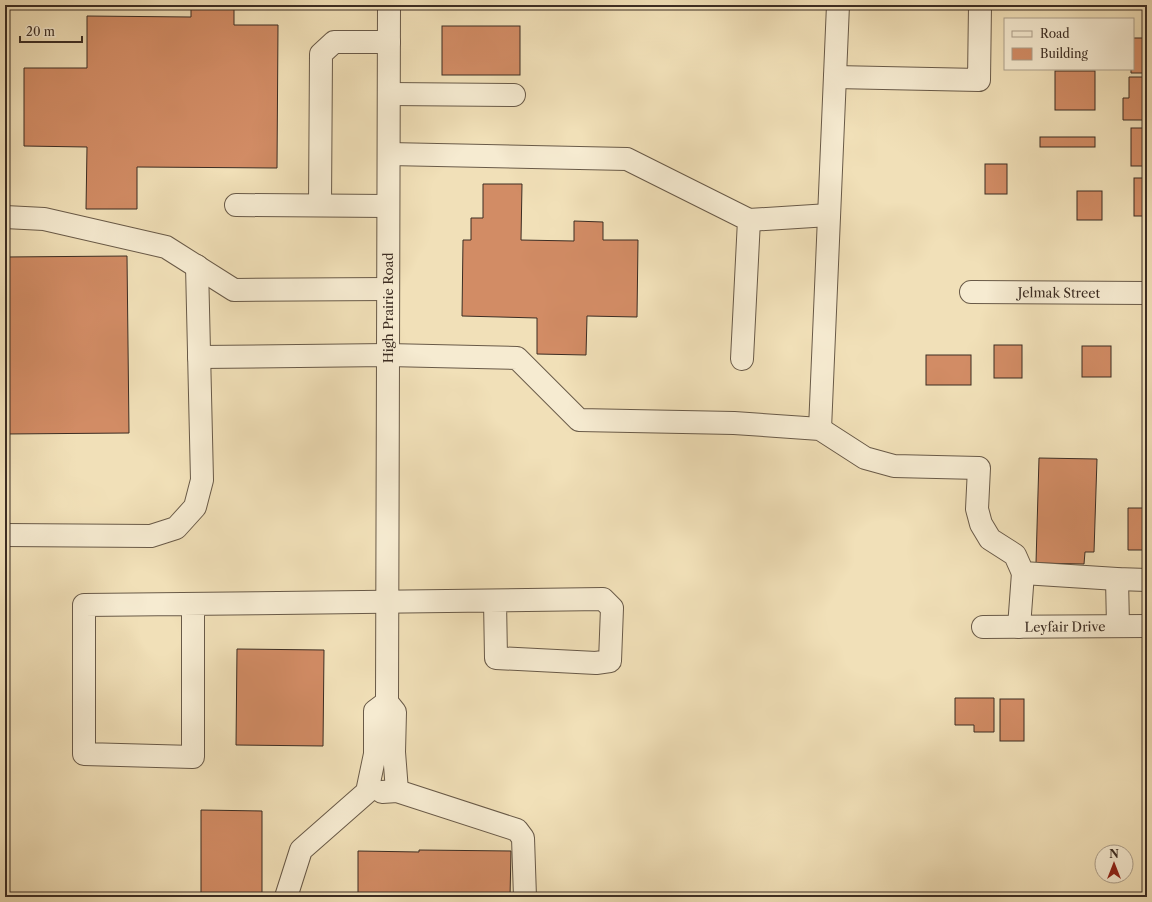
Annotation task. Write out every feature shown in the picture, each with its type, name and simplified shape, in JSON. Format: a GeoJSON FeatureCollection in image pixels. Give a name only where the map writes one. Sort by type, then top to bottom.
{"type":"FeatureCollection","features":[{"type":"Feature","properties":{"kind":"street","name":"High Prairie Road"},"geometry":{"type":"LineString","coordinates":[[387,702],[386,607],[389,5]]}},
{"type":"Feature","properties":{"kind":"street"},"geometry":{"type":"LineString","coordinates":[[820,428],[838,5]]}},
{"type":"Feature","properties":{"kind":"street"},"geometry":{"type":"LineString","coordinates":[[835,77],[980,80],[980,5]]}},
{"type":"Feature","properties":{"kind":"street"},"geometry":{"type":"LineString","coordinates":[[320,205],[321,54],[334,42],[389,42]]}},
{"type":"Feature","properties":{"kind":"street"},"geometry":{"type":"LineString","coordinates":[[389,94],[514,95]]}},
{"type":"Feature","properties":{"kind":"street"},"geometry":{"type":"LineString","coordinates":[[389,154],[627,159],[748,220],[830,215]]}},
{"type":"Feature","properties":{"kind":"street"},"geometry":{"type":"LineString","coordinates":[[236,205],[388,206]]}},
{"type":"Feature","properties":{"kind":"street"},"geometry":{"type":"LineString","coordinates":[[5,217],[44,219],[166,247],[234,290],[388,289]]}},
{"type":"Feature","properties":{"kind":"street"},"geometry":{"type":"LineString","coordinates":[[742,359],[748,220]]}},
{"type":"Feature","properties":{"kind":"street"},"geometry":{"type":"LineString","coordinates":[[5,535],[151,536],[176,528],[195,507],[202,480],[197,266]]}},
{"type":"Feature","properties":{"kind":"street","name":"Jelmak Street"},"geometry":{"type":"LineString","coordinates":[[971,292],[1147,293]]}},
{"type":"Feature","properties":{"kind":"street"},"geometry":{"type":"LineString","coordinates":[[199,357],[388,355],[517,358],[579,420],[734,423],[820,428],[865,458],[894,466],[979,468],[977,508],[981,524],[990,538],[1015,555],[1024,573],[1018,627]]}},
{"type":"Feature","properties":{"kind":"street"},"geometry":{"type":"LineString","coordinates":[[1024,573],[1147,580]]}},
{"type":"Feature","properties":{"kind":"street"},"geometry":{"type":"LineString","coordinates":[[1117,579],[1118,626]]}},
{"type":"Feature","properties":{"kind":"street"},"geometry":{"type":"LineString","coordinates":[[192,604],[192,757],[84,754],[84,605],[192,604],[386,607],[495,601],[604,599],[612,608],[610,661],[596,663],[496,658],[495,601]]}},
{"type":"Feature","properties":{"kind":"street","name":"Leyfair Drive"},"geometry":{"type":"LineString","coordinates":[[983,627],[1147,626]]}},
{"type":"Feature","properties":{"kind":"street"},"geometry":{"type":"LineString","coordinates":[[286,897],[302,850],[367,792],[375,754],[375,711],[387,702],[395,712],[394,752],[397,791]]}},
{"type":"Feature","properties":{"kind":"street"},"geometry":{"type":"LineString","coordinates":[[367,792],[397,791],[517,830],[523,838],[525,897]]}},
{"type":"Feature","properties":{"kind":"building"},"geometry":{"type":"Polygon","coordinates":[[[191,5],[234,5],[234,25],[278,25],[277,168],[137,167],[137,209],[86,209],[87,147],[24,146],[24,68],[87,68],[87,16],[191,17],[191,5]]]}},
{"type":"Feature","properties":{"kind":"building"},"geometry":{"type":"Polygon","coordinates":[[[442,26],[520,26],[520,75],[442,75],[442,26]]]}},
{"type":"Feature","properties":{"kind":"building"},"geometry":{"type":"Polygon","coordinates":[[[1134,38],[1147,38],[1147,73],[1131,73],[1131,70],[1134,70],[1134,38]]]}},
{"type":"Feature","properties":{"kind":"building"},"geometry":{"type":"Polygon","coordinates":[[[1055,71],[1095,71],[1095,110],[1055,110],[1055,71]]]}},
{"type":"Feature","properties":{"kind":"building"},"geometry":{"type":"Polygon","coordinates":[[[1129,77],[1147,77],[1147,120],[1123,120],[1123,98],[1129,98],[1129,77]]]}},
{"type":"Feature","properties":{"kind":"building"},"geometry":{"type":"Polygon","coordinates":[[[1131,128],[1147,128],[1147,166],[1131,166],[1131,128]]]}},
{"type":"Feature","properties":{"kind":"building"},"geometry":{"type":"Polygon","coordinates":[[[1040,137],[1095,137],[1095,147],[1040,147],[1040,137]]]}},
{"type":"Feature","properties":{"kind":"building"},"geometry":{"type":"Polygon","coordinates":[[[985,164],[1007,164],[1007,194],[985,194],[985,164]]]}},
{"type":"Feature","properties":{"kind":"building"},"geometry":{"type":"Polygon","coordinates":[[[1134,178],[1147,178],[1147,216],[1134,216],[1134,178]]]}},
{"type":"Feature","properties":{"kind":"building"},"geometry":{"type":"Polygon","coordinates":[[[483,184],[522,184],[521,240],[574,241],[574,221],[603,222],[603,240],[638,240],[637,317],[587,316],[586,355],[537,354],[537,318],[462,316],[463,240],[471,240],[471,218],[483,218],[483,184]]]}},
{"type":"Feature","properties":{"kind":"building"},"geometry":{"type":"Polygon","coordinates":[[[1077,191],[1102,191],[1102,220],[1077,220],[1077,191]]]}},
{"type":"Feature","properties":{"kind":"building"},"geometry":{"type":"Polygon","coordinates":[[[127,256],[129,433],[5,434],[5,257],[127,256]]]}},
{"type":"Feature","properties":{"kind":"building"},"geometry":{"type":"Polygon","coordinates":[[[994,345],[1022,345],[1022,378],[994,378],[994,345]]]}},
{"type":"Feature","properties":{"kind":"building"},"geometry":{"type":"Polygon","coordinates":[[[1082,346],[1111,346],[1111,377],[1082,377],[1082,346]]]}},
{"type":"Feature","properties":{"kind":"building"},"geometry":{"type":"Polygon","coordinates":[[[926,355],[971,355],[971,385],[926,385],[926,355]]]}},
{"type":"Feature","properties":{"kind":"building"},"geometry":{"type":"Polygon","coordinates":[[[1039,458],[1097,459],[1094,552],[1085,552],[1084,564],[1036,563],[1039,458]]]}},
{"type":"Feature","properties":{"kind":"building"},"geometry":{"type":"Polygon","coordinates":[[[1128,508],[1147,508],[1147,550],[1128,550],[1128,508]]]}},
{"type":"Feature","properties":{"kind":"building"},"geometry":{"type":"Polygon","coordinates":[[[237,649],[324,650],[323,746],[236,745],[237,649]]]}},
{"type":"Feature","properties":{"kind":"building"},"geometry":{"type":"Polygon","coordinates":[[[955,698],[994,698],[994,732],[974,732],[974,725],[955,725],[955,698]]]}},
{"type":"Feature","properties":{"kind":"building"},"geometry":{"type":"Polygon","coordinates":[[[1000,699],[1024,699],[1024,741],[1000,741],[1000,699]]]}},
{"type":"Feature","properties":{"kind":"building"},"geometry":{"type":"Polygon","coordinates":[[[201,810],[262,811],[262,897],[201,897],[201,810]]]}},
{"type":"Feature","properties":{"kind":"building"},"geometry":{"type":"Polygon","coordinates":[[[419,850],[511,851],[510,897],[358,897],[358,851],[419,852],[419,850]]]}}]}
